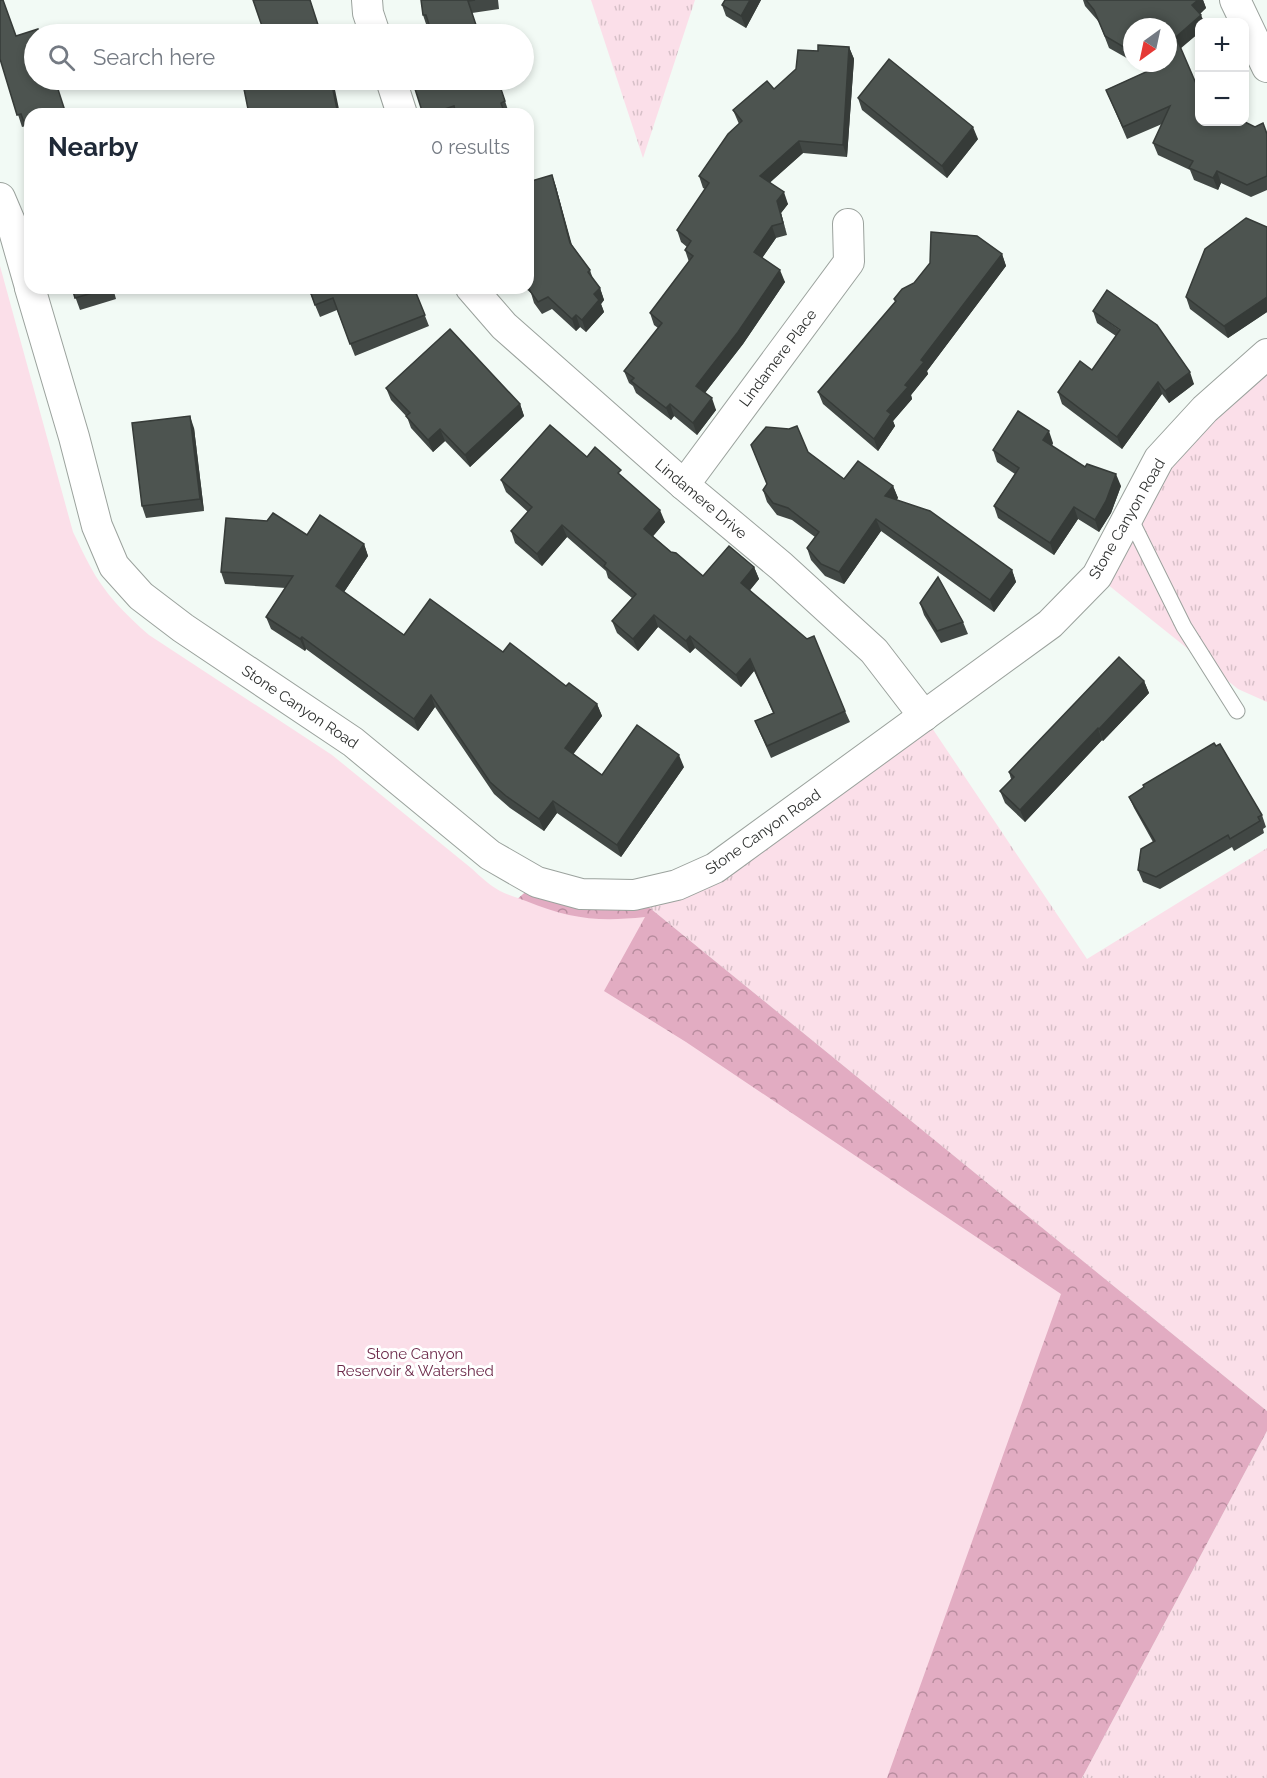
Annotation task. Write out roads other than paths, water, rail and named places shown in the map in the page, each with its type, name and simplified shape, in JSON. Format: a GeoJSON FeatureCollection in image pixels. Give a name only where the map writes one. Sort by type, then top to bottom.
{"type":"FeatureCollection","features":[{"type":"Feature","properties":{"kind":"street"},"geometry":{"type":"LineString","coordinates":[[367,0],[372,24]]}},
{"type":"Feature","properties":{"kind":"street"},"geometry":{"type":"LineString","coordinates":[[1235,0],[1267,67]]}},
{"type":"Feature","properties":{"kind":"street"},"geometry":{"type":"LineString","coordinates":[[394,90],[400,108]]}},
{"type":"Feature","properties":{"kind":"street","name":"Stone Canyon Road"},"geometry":{"type":"LineString","coordinates":[[0,198],[14,231],[24,266]]}},
{"type":"Feature","properties":{"kind":"street","name":"Lindamere Place"},"geometry":{"type":"LineString","coordinates":[[684,485],[849,262],[848,225]]}},
{"type":"Feature","properties":{"kind":"street","name":"Stone Canyon Road"},"geometry":{"type":"LineString","coordinates":[[32,294],[97,526],[114,566],[141,596],[175,622],[352,742],[490,855],[537,882],[581,894],[634,895],[677,885],[715,868],[1050,624],[1097,576],[1159,459],[1205,409],[1267,354]]}},
{"type":"Feature","properties":{"kind":"street","name":"Lindamere Drive"},"geometry":{"type":"LineString","coordinates":[[476,294],[504,326],[684,485],[782,566],[873,651],[924,716]]}},
{"type":"Feature","properties":{"kind":"lane"},"geometry":{"type":"LineString","coordinates":[[1129,516],[1184,627],[1237,711]]}},
{"type":"Feature","properties":{"kind":"park label","name":"Stone Canyon Reservoir & Watershed"},"geometry":{"type":"Point","coordinates":[415,1362]}}]}
